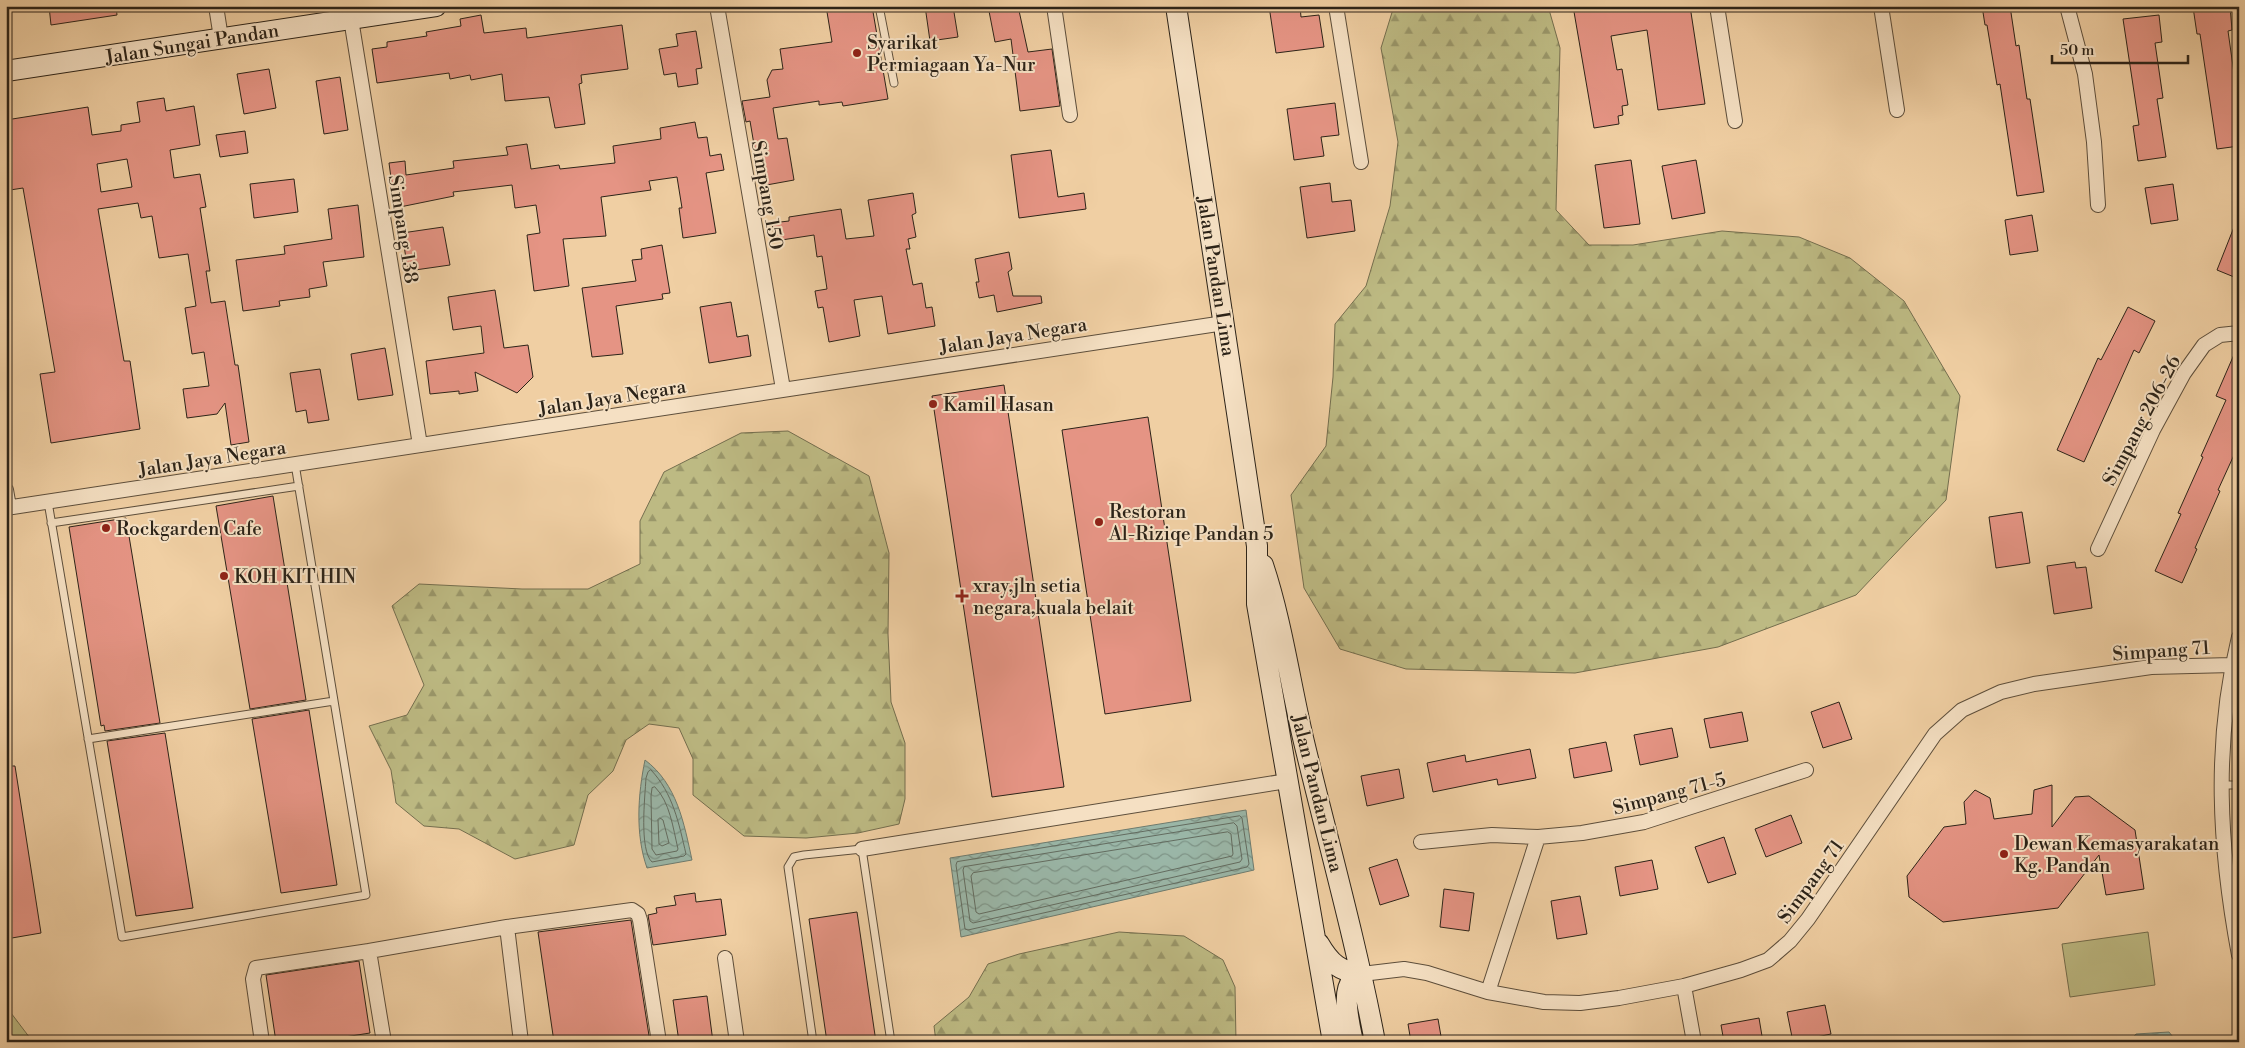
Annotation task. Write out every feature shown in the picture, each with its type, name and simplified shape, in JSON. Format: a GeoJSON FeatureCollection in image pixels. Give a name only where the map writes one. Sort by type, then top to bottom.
{"type":"FeatureCollection","features":[{"type":"Feature","properties":{"kind":"main road","name":"Jalan Pandan Lima"},"geometry":{"type":"LineString","coordinates":[[1176,6],[1257,546],[1257,604],[1333,1042]]}},
{"type":"Feature","properties":{"kind":"main road","name":"Jalan Sungai Pandan"},"geometry":{"type":"LineString","coordinates":[[6,71],[428,7]]}},
{"type":"Feature","properties":{"kind":"main road","name":"Jalan Pandan Lima"},"geometry":{"type":"LineString","coordinates":[[1257,546],[1275,601],[1304,743],[1362,974],[1375,1042]]}},
{"type":"Feature","properties":{"kind":"main road"},"geometry":{"type":"LineString","coordinates":[[1315,938],[1334,965],[1347,972],[1362,974]]}},
{"type":"Feature","properties":{"kind":"main road"},"geometry":{"type":"LineString","coordinates":[[1353,1042],[1347,1007],[1348,988],[1351,982],[1362,974]]}},
{"type":"Feature","properties":{"kind":"street"},"geometry":{"type":"LineString","coordinates":[[216,6],[221,38]]}},
{"type":"Feature","properties":{"kind":"street","name":"Simpang 150"},"geometry":{"type":"LineString","coordinates":[[717,6],[783,389]]}},
{"type":"Feature","properties":{"kind":"street"},"geometry":{"type":"LineString","coordinates":[[1054,6],[1070,115]]}},
{"type":"Feature","properties":{"kind":"street"},"geometry":{"type":"LineString","coordinates":[[1336,6],[1362,162]]}},
{"type":"Feature","properties":{"kind":"street"},"geometry":{"type":"LineString","coordinates":[[1717,6],[1735,121]]}},
{"type":"Feature","properties":{"kind":"street"},"geometry":{"type":"LineString","coordinates":[[1881,6],[1897,110]]}},
{"type":"Feature","properties":{"kind":"street"},"geometry":{"type":"LineString","coordinates":[[2067,6],[2085,74],[2094,142],[2098,205]]}},
{"type":"Feature","properties":{"kind":"street","name":"Simpang 138"},"geometry":{"type":"LineString","coordinates":[[351,19],[420,445]]}},
{"type":"Feature","properties":{"kind":"street","name":"Jalan Jaya Negara"},"geometry":{"type":"LineString","coordinates":[[8,508],[1224,323]]}},
{"type":"Feature","properties":{"kind":"street","name":"Simpang 206-26"},"geometry":{"type":"LineString","coordinates":[[2098,549],[2153,430],[2184,373],[2204,345],[2220,335],[2239,333]]}},
{"type":"Feature","properties":{"kind":"street"},"geometry":{"type":"LineString","coordinates":[[6,490],[8,508]]}},
{"type":"Feature","properties":{"kind":"street"},"geometry":{"type":"LineString","coordinates":[[2239,637],[2232,665],[2223,723],[2220,785],[2222,836],[2239,955]]}},
{"type":"Feature","properties":{"kind":"street","name":"Simpang 71"},"geometry":{"type":"LineString","coordinates":[[1362,974],[1404,969],[1427,972],[1488,992],[1544,1002],[1580,1003],[1684,986],[1741,970],[1768,960],[1790,941],[1808,919],[1935,734],[1962,710],[2001,692],[2034,684],[2151,667],[2232,665]]}},
{"type":"Feature","properties":{"kind":"street","name":"Simpang 71-5"},"geometry":{"type":"LineString","coordinates":[[1421,842],[1492,835],[1538,837],[1582,833],[1644,822],[1806,770]]}},
{"type":"Feature","properties":{"kind":"street"},"geometry":{"type":"LineString","coordinates":[[862,849],[1287,781]]}},
{"type":"Feature","properties":{"kind":"street"},"geometry":{"type":"LineString","coordinates":[[1488,992],[1538,837]]}},
{"type":"Feature","properties":{"kind":"street"},"geometry":{"type":"LineString","coordinates":[[262,1042],[253,979],[256,968],[507,927],[632,910],[638,914],[658,1042]]}},
{"type":"Feature","properties":{"kind":"street"},"geometry":{"type":"LineString","coordinates":[[507,927],[521,1042]]}},
{"type":"Feature","properties":{"kind":"street"},"geometry":{"type":"LineString","coordinates":[[369,951],[384,1042]]}},
{"type":"Feature","properties":{"kind":"street"},"geometry":{"type":"LineString","coordinates":[[725,958],[737,1042]]}},
{"type":"Feature","properties":{"kind":"street"},"geometry":{"type":"LineString","coordinates":[[1684,986],[1694,1042]]}},
{"type":"Feature","properties":{"kind":"lane"},"geometry":{"type":"LineString","coordinates":[[879,6],[894,83]]}},
{"type":"Feature","properties":{"kind":"lane"},"geometry":{"type":"LineString","coordinates":[[48,502],[122,937],[366,895],[295,464]]}},
{"type":"Feature","properties":{"kind":"lane"},"geometry":{"type":"LineString","coordinates":[[52,523],[299,486]]}},
{"type":"Feature","properties":{"kind":"lane"},"geometry":{"type":"LineString","coordinates":[[88,739],[334,701]]}},
{"type":"Feature","properties":{"kind":"lane"},"geometry":{"type":"LineString","coordinates":[[2220,785],[2239,785]]}},
{"type":"Feature","properties":{"kind":"lane"},"geometry":{"type":"LineString","coordinates":[[812,1042],[788,867],[794,858],[804,855],[862,849],[891,1042]]}},
{"type":"Feature","properties":{"kind":"green space"},"geometry":{"type":"Polygon","coordinates":[[[1394,6],[1548,6],[1560,48],[1556,210],[1589,245],[1633,245],[1722,231],[1799,237],[1850,258],[1904,301],[1960,396],[1946,500],[1856,595],[1718,647],[1575,673],[1406,669],[1340,649],[1304,588],[1291,495],[1326,446],[1333,377],[1335,324],[1366,286],[1390,206],[1398,142],[1381,48],[1394,6]]]}},
{"type":"Feature","properties":{"kind":"green space"},"geometry":{"type":"Polygon","coordinates":[[[788,431],[869,476],[889,553],[888,634],[891,702],[905,743],[905,799],[899,824],[858,833],[806,838],[744,836],[693,795],[693,759],[679,728],[649,724],[626,740],[613,771],[588,795],[574,845],[515,859],[459,829],[424,826],[396,803],[391,770],[369,726],[407,715],[424,685],[392,606],[419,584],[522,589],[588,589],[640,564],[640,521],[664,472],[741,433],[788,431]]]}},
{"type":"Feature","properties":{"kind":"green space"},"geometry":{"type":"Polygon","coordinates":[[[1119,932],[1184,936],[1223,960],[1235,987],[1236,1042],[936,1042],[934,1026],[969,997],[988,964],[1019,954],[1119,932]]]}},
{"type":"Feature","properties":{"kind":"green space"},"geometry":{"type":"Polygon","coordinates":[[[2148,932],[2155,985],[2070,997],[2062,944],[2148,932]]]}},
{"type":"Feature","properties":{"kind":"green space"},"geometry":{"type":"Polygon","coordinates":[[[6,1009],[8,1009],[33,1042],[6,1042],[6,1009]]]}},
{"type":"Feature","properties":{"kind":"water"},"geometry":{"type":"Polygon","coordinates":[[[645,760],[656,770],[672,792],[682,818],[692,860],[647,868],[639,828],[639,800],[645,760]]]}},
{"type":"Feature","properties":{"kind":"water"},"geometry":{"type":"Polygon","coordinates":[[[1246,810],[1254,870],[961,937],[950,858],[1246,810]]]}},
{"type":"Feature","properties":{"kind":"water"},"geometry":{"type":"Polygon","coordinates":[[[2169,1032],[2177,1042],[2129,1042],[2136,1034],[2169,1032]]]}},
{"type":"Feature","properties":{"kind":"building"},"geometry":{"type":"Polygon","coordinates":[[[49,6],[116,6],[117,15],[51,25],[49,6]]]}},
{"type":"Feature","properties":{"kind":"building"},"geometry":{"type":"Polygon","coordinates":[[[826,6],[872,6],[888,99],[843,106],[842,102],[819,105],[819,101],[773,108],[778,139],[787,138],[794,180],[761,186],[750,121],[746,122],[742,101],[770,97],[767,80],[772,70],[783,69],[780,49],[832,42],[826,6]]]}},
{"type":"Feature","properties":{"kind":"building"},"geometry":{"type":"Polygon","coordinates":[[[925,6],[953,6],[958,37],[930,41],[925,6]]]}},
{"type":"Feature","properties":{"kind":"building"},"geometry":{"type":"Polygon","coordinates":[[[988,6],[1018,6],[1028,52],[1052,49],[1060,106],[1020,111],[1011,39],[995,42],[988,6]]]}},
{"type":"Feature","properties":{"kind":"building"},"geometry":{"type":"Polygon","coordinates":[[[1269,6],[1300,6],[1301,17],[1319,15],[1324,47],[1276,53],[1269,6]]]}},
{"type":"Feature","properties":{"kind":"building"},"geometry":{"type":"Polygon","coordinates":[[[1573,6],[1690,6],[1705,104],[1658,110],[1647,30],[1611,36],[1617,70],[1622,69],[1628,105],[1622,106],[1623,115],[1618,116],[1619,124],[1594,128],[1573,6]]]}},
{"type":"Feature","properties":{"kind":"building"},"geometry":{"type":"Polygon","coordinates":[[[1982,6],[2010,6],[2016,46],[2019,45],[2027,99],[2030,99],[2044,192],[2017,196],[2000,84],[1997,85],[1982,6]]]}},
{"type":"Feature","properties":{"kind":"building"},"geometry":{"type":"Polygon","coordinates":[[[2230,6],[2232,30],[2228,31],[2239,109],[2239,146],[2217,149],[2200,34],[2197,34],[2193,7],[2230,6]]]}},
{"type":"Feature","properties":{"kind":"building"},"geometry":{"type":"Polygon","coordinates":[[[481,15],[484,33],[526,28],[527,38],[622,25],[628,69],[581,75],[582,83],[579,84],[585,124],[555,128],[549,97],[505,101],[502,74],[471,80],[470,75],[450,79],[449,73],[377,83],[372,49],[387,47],[387,42],[427,36],[426,32],[461,26],[460,19],[481,15]]]}},
{"type":"Feature","properties":{"kind":"building"},"geometry":{"type":"Polygon","coordinates":[[[2159,15],[2162,42],[2155,43],[2163,98],[2157,99],[2166,157],[2138,161],[2133,126],[2139,125],[2123,19],[2159,15]]]}},
{"type":"Feature","properties":{"kind":"building"},"geometry":{"type":"Polygon","coordinates":[[[696,31],[702,68],[696,69],[698,84],[678,87],[676,73],[664,75],[659,49],[678,46],[676,34],[696,31]]]}},
{"type":"Feature","properties":{"kind":"building"},"geometry":{"type":"Polygon","coordinates":[[[269,69],[276,108],[244,114],[237,74],[269,69]]]}},
{"type":"Feature","properties":{"kind":"building"},"geometry":{"type":"Polygon","coordinates":[[[340,77],[348,130],[324,134],[316,81],[340,77]]]}},
{"type":"Feature","properties":{"kind":"building"},"geometry":{"type":"Polygon","coordinates":[[[164,98],[166,111],[194,106],[200,145],[170,150],[174,178],[200,174],[206,207],[200,208],[210,271],[206,271],[211,303],[225,301],[235,365],[238,365],[249,442],[231,445],[225,403],[217,414],[187,418],[183,389],[209,386],[204,352],[192,354],[185,308],[196,306],[188,254],[159,258],[152,216],[141,218],[138,203],[98,209],[124,361],[130,361],[140,429],[51,443],[40,374],[55,372],[23,188],[10,190],[6,165],[6,120],[88,107],[92,135],[121,131],[121,125],[140,122],[137,102],[164,98]],[[127,159],[97,164],[101,192],[132,187],[127,159]]]}},
{"type":"Feature","properties":{"kind":"building"},"geometry":{"type":"Polygon","coordinates":[[[1335,103],[1339,135],[1321,137],[1324,156],[1294,160],[1287,109],[1335,103]]]}},
{"type":"Feature","properties":{"kind":"building"},"geometry":{"type":"Polygon","coordinates":[[[695,122],[698,138],[707,137],[710,156],[721,154],[724,170],[706,173],[716,233],[683,238],[679,208],[682,208],[677,177],[649,181],[651,190],[601,197],[606,236],[563,239],[569,286],[534,291],[527,235],[540,233],[536,205],[515,208],[512,185],[453,192],[454,196],[395,208],[389,163],[405,161],[406,175],[454,168],[453,161],[508,155],[506,147],[527,144],[531,169],[559,165],[560,169],[615,163],[613,146],[661,139],[660,128],[695,122]]]}},
{"type":"Feature","properties":{"kind":"building"},"geometry":{"type":"Polygon","coordinates":[[[245,131],[248,153],[220,157],[216,135],[245,131]]]}},
{"type":"Feature","properties":{"kind":"building"},"geometry":{"type":"Polygon","coordinates":[[[1051,150],[1058,197],[1084,193],[1086,209],[1019,218],[1011,155],[1051,150]]]}},
{"type":"Feature","properties":{"kind":"building"},"geometry":{"type":"Polygon","coordinates":[[[1631,160],[1640,224],[1604,228],[1595,165],[1631,160]]]}},
{"type":"Feature","properties":{"kind":"building"},"geometry":{"type":"Polygon","coordinates":[[[1696,160],[1705,213],[1672,219],[1662,166],[1696,160]]]}},
{"type":"Feature","properties":{"kind":"building"},"geometry":{"type":"Polygon","coordinates":[[[294,179],[298,212],[254,218],[250,184],[294,179]]]}},
{"type":"Feature","properties":{"kind":"building"},"geometry":{"type":"Polygon","coordinates":[[[1330,183],[1332,202],[1351,200],[1355,231],[1307,238],[1300,187],[1330,183]]]}},
{"type":"Feature","properties":{"kind":"building"},"geometry":{"type":"Polygon","coordinates":[[[2173,184],[2178,220],[2151,224],[2145,188],[2173,184]]]}},
{"type":"Feature","properties":{"kind":"building"},"geometry":{"type":"Polygon","coordinates":[[[913,193],[916,213],[912,215],[916,237],[908,239],[910,249],[906,249],[913,285],[922,283],[926,308],[932,307],[935,326],[888,334],[882,296],[854,300],[860,336],[829,342],[823,307],[818,308],[815,291],[827,289],[822,256],[817,257],[814,235],[775,241],[772,223],[789,221],[789,217],[841,209],[846,239],[874,236],[868,200],[913,193]]]}},
{"type":"Feature","properties":{"kind":"building"},"geometry":{"type":"Polygon","coordinates":[[[358,205],[364,257],[323,262],[327,286],[309,289],[310,297],[279,301],[280,306],[243,311],[236,260],[285,254],[284,246],[332,239],[328,209],[358,205]]]}},
{"type":"Feature","properties":{"kind":"building"},"geometry":{"type":"Polygon","coordinates":[[[2032,215],[2038,251],[2010,255],[2005,220],[2032,215]]]}},
{"type":"Feature","properties":{"kind":"building"},"geometry":{"type":"Polygon","coordinates":[[[2239,217],[2239,279],[2217,270],[2239,217]]]}},
{"type":"Feature","properties":{"kind":"building"},"geometry":{"type":"Polygon","coordinates":[[[443,227],[450,265],[408,271],[402,233],[443,227]]]}},
{"type":"Feature","properties":{"kind":"building"},"geometry":{"type":"Polygon","coordinates":[[[662,245],[670,293],[662,294],[663,299],[616,306],[623,354],[592,357],[582,288],[636,281],[632,260],[642,259],[641,249],[662,245]]]}},
{"type":"Feature","properties":{"kind":"building"},"geometry":{"type":"Polygon","coordinates":[[[1009,252],[1012,269],[1008,272],[1013,296],[1041,296],[1042,303],[997,312],[994,295],[979,298],[976,282],[979,282],[975,259],[1009,252]]]}},
{"type":"Feature","properties":{"kind":"building"},"geometry":{"type":"Polygon","coordinates":[[[495,290],[504,348],[528,345],[533,377],[517,393],[475,372],[478,391],[459,394],[459,391],[430,394],[426,361],[484,353],[481,326],[453,330],[448,297],[495,290]]]}},
{"type":"Feature","properties":{"kind":"building"},"geometry":{"type":"Polygon","coordinates":[[[731,302],[737,337],[748,335],[751,356],[709,363],[700,307],[731,302]]]}},
{"type":"Feature","properties":{"kind":"building"},"geometry":{"type":"Polygon","coordinates":[[[2128,307],[2155,321],[2139,353],[2134,350],[2084,462],[2057,450],[2098,358],[2101,360],[2128,307]]]}},
{"type":"Feature","properties":{"kind":"building"},"geometry":{"type":"Polygon","coordinates":[[[2239,343],[2239,444],[2218,490],[2220,491],[2182,583],[2155,571],[2181,514],[2178,513],[2226,400],[2216,396],[2239,343]]]}},
{"type":"Feature","properties":{"kind":"building"},"geometry":{"type":"Polygon","coordinates":[[[385,348],[393,395],[358,400],[351,354],[385,348]]]}},
{"type":"Feature","properties":{"kind":"building"},"geometry":{"type":"Polygon","coordinates":[[[320,369],[329,420],[308,423],[306,410],[296,412],[290,373],[320,369]]]}},
{"type":"Feature","properties":{"kind":"building"},"geometry":{"type":"Polygon","coordinates":[[[1004,385],[1064,787],[992,797],[932,396],[1004,385]]]}},
{"type":"Feature","properties":{"kind":"building"},"geometry":{"type":"Polygon","coordinates":[[[1148,417],[1191,701],[1105,714],[1062,430],[1148,417]]]}},
{"type":"Feature","properties":{"kind":"building"},"geometry":{"type":"Polygon","coordinates":[[[273,496],[306,700],[250,709],[216,506],[273,496]]]}},
{"type":"Feature","properties":{"kind":"building"},"geometry":{"type":"Polygon","coordinates":[[[2022,512],[2030,563],[1996,568],[1989,517],[2022,512]]]}},
{"type":"Feature","properties":{"kind":"building"},"geometry":{"type":"Polygon","coordinates":[[[126,518],[160,723],[105,731],[104,725],[101,726],[69,527],[126,518]]]}},
{"type":"Feature","properties":{"kind":"building"},"geometry":{"type":"Polygon","coordinates":[[[2075,562],[2076,568],[2086,567],[2092,608],[2054,614],[2047,566],[2075,562]]]}},
{"type":"Feature","properties":{"kind":"building"},"geometry":{"type":"Polygon","coordinates":[[[1839,702],[1852,739],[1823,748],[1811,712],[1839,702]]]}},
{"type":"Feature","properties":{"kind":"building"},"geometry":{"type":"Polygon","coordinates":[[[309,710],[337,885],[281,893],[252,719],[309,710]]]}},
{"type":"Feature","properties":{"kind":"building"},"geometry":{"type":"Polygon","coordinates":[[[1742,712],[1748,741],[1710,748],[1704,719],[1742,712]]]}},
{"type":"Feature","properties":{"kind":"building"},"geometry":{"type":"Polygon","coordinates":[[[1672,728],[1678,757],[1640,765],[1634,735],[1672,728]]]}},
{"type":"Feature","properties":{"kind":"building"},"geometry":{"type":"Polygon","coordinates":[[[165,733],[193,908],[136,916],[107,741],[165,733]]]}},
{"type":"Feature","properties":{"kind":"building"},"geometry":{"type":"Polygon","coordinates":[[[1606,742],[1612,771],[1574,778],[1569,749],[1606,742]]]}},
{"type":"Feature","properties":{"kind":"building"},"geometry":{"type":"Polygon","coordinates":[[[1530,749],[1536,778],[1498,785],[1497,779],[1433,792],[1427,763],[1465,755],[1466,762],[1530,749]]]}},
{"type":"Feature","properties":{"kind":"building"},"geometry":{"type":"Polygon","coordinates":[[[6,766],[15,766],[41,933],[6,939],[6,766]]]}},
{"type":"Feature","properties":{"kind":"building"},"geometry":{"type":"Polygon","coordinates":[[[1399,769],[1404,798],[1367,806],[1361,776],[1399,769]]]}},
{"type":"Feature","properties":{"kind":"building","name":"Dewan Kemasyarakatan Kg. Pandan"},"geometry":{"type":"Polygon","coordinates":[[[2052,785],[2052,827],[2075,797],[2089,796],[2135,830],[2144,889],[2106,895],[2099,855],[2058,908],[1943,922],[1909,897],[1907,876],[1944,827],[1966,824],[1964,802],[1975,790],[1990,798],[1994,819],[2032,814],[2034,790],[2052,785]]]}},
{"type":"Feature","properties":{"kind":"building"},"geometry":{"type":"Polygon","coordinates":[[[1791,815],[1802,843],[1766,857],[1755,829],[1791,815]]]}},
{"type":"Feature","properties":{"kind":"building"},"geometry":{"type":"Polygon","coordinates":[[[1724,837],[1736,874],[1708,883],[1695,847],[1724,837]]]}},
{"type":"Feature","properties":{"kind":"building"},"geometry":{"type":"Polygon","coordinates":[[[1397,859],[1409,896],[1380,905],[1369,868],[1397,859]]]}},
{"type":"Feature","properties":{"kind":"building"},"geometry":{"type":"Polygon","coordinates":[[[1652,860],[1658,889],[1620,896],[1615,867],[1652,860]]]}},
{"type":"Feature","properties":{"kind":"building"},"geometry":{"type":"Polygon","coordinates":[[[1444,889],[1474,893],[1469,931],[1440,927],[1444,889]]]}},
{"type":"Feature","properties":{"kind":"building"},"geometry":{"type":"Polygon","coordinates":[[[695,893],[696,902],[721,899],[726,935],[653,945],[648,915],[657,913],[656,908],[676,905],[674,896],[695,893]]]}},
{"type":"Feature","properties":{"kind":"building"},"geometry":{"type":"Polygon","coordinates":[[[1580,896],[1587,934],[1557,939],[1551,901],[1580,896]]]}},
{"type":"Feature","properties":{"kind":"building"},"geometry":{"type":"Polygon","coordinates":[[[857,912],[876,1042],[827,1042],[809,919],[857,912]]]}},
{"type":"Feature","properties":{"kind":"building"},"geometry":{"type":"Polygon","coordinates":[[[631,920],[650,1042],[554,1042],[538,932],[631,920]]]}},
{"type":"Feature","properties":{"kind":"building"},"geometry":{"type":"Polygon","coordinates":[[[359,961],[370,1033],[332,1039],[333,1042],[276,1042],[266,975],[359,961]]]}},
{"type":"Feature","properties":{"kind":"building"},"geometry":{"type":"Polygon","coordinates":[[[707,996],[713,1042],[679,1042],[673,1000],[707,996]]]}},
{"type":"Feature","properties":{"kind":"building"},"geometry":{"type":"Polygon","coordinates":[[[1825,1005],[1831,1034],[1793,1042],[1787,1012],[1825,1005]]]}},
{"type":"Feature","properties":{"kind":"building"},"geometry":{"type":"Polygon","coordinates":[[[1759,1018],[1763,1042],[1724,1042],[1721,1025],[1759,1018]]]}},
{"type":"Feature","properties":{"kind":"building"},"geometry":{"type":"Polygon","coordinates":[[[1438,1019],[1442,1042],[1411,1042],[1408,1024],[1438,1019]]]}},
{"type":"Feature","properties":{"kind":"place","name":"Syarikat Permiagaan Ya-Nur"},"geometry":{"type":"Point","coordinates":[857,53]}},
{"type":"Feature","properties":{"kind":"place","name":"Kamil Hasan"},"geometry":{"type":"Point","coordinates":[933,404]}},
{"type":"Feature","properties":{"kind":"place","name":"Restoran Al-Riziqe Pandan 5"},"geometry":{"type":"Point","coordinates":[1099,522]}},
{"type":"Feature","properties":{"kind":"place","name":"Rockgarden Cafe"},"geometry":{"type":"Point","coordinates":[106,528]}},
{"type":"Feature","properties":{"kind":"place","name":"KOH KIT HIN"},"geometry":{"type":"Point","coordinates":[224,576]}},
{"type":"Feature","properties":{"kind":"place","name":"xray,jln setia negara,kuala belait"},"geometry":{"type":"Point","coordinates":[962,596]}},
{"type":"Feature","properties":{"kind":"place","name":"Dewan Kemasyarakatan Kg. Pandan"},"geometry":{"type":"Point","coordinates":[2004,854]}}]}
